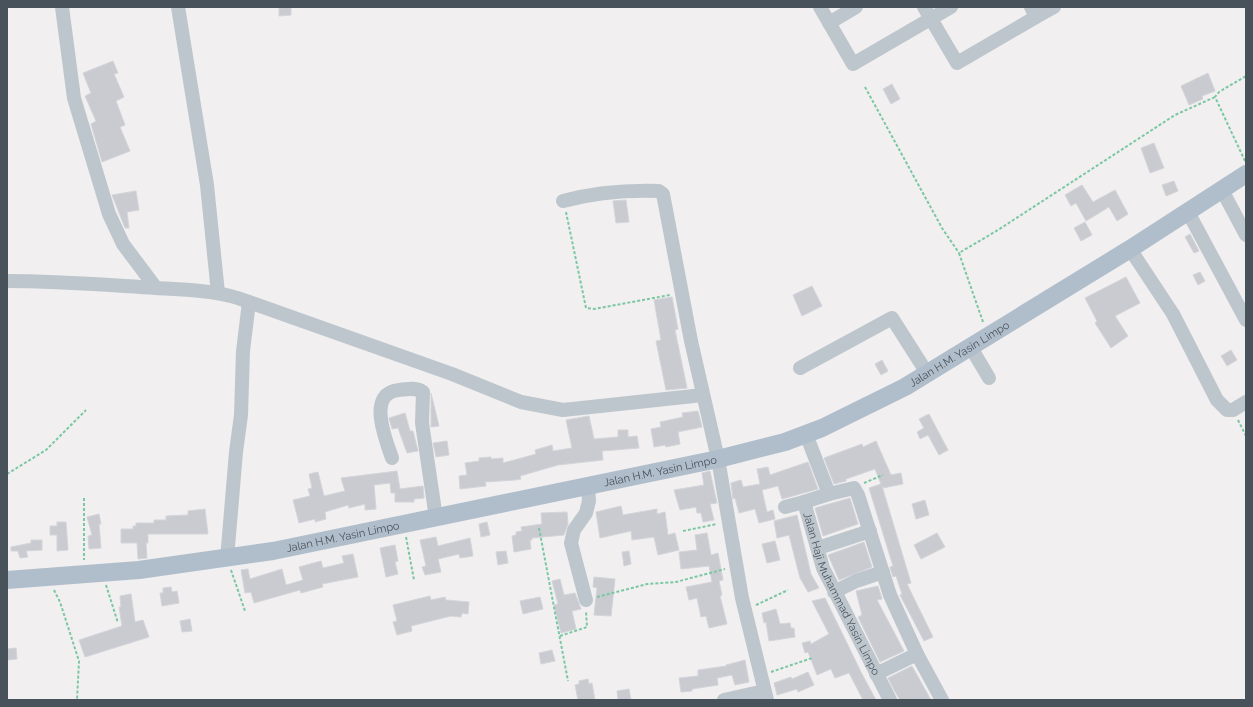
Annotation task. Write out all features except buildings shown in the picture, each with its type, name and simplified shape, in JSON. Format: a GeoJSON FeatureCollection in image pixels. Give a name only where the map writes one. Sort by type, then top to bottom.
{"type":"FeatureCollection","features":[{"type":"Feature","properties":{"kind":"main road","name":"Jalan H.M. Yasin Limpo"},"geometry":{"type":"LineString","coordinates":[[7,580],[92,573],[227,558],[273,551],[718,459],[764,448],[806,434],[885,396],[927,373],[1130,249],[1246,174]]}},
{"type":"Feature","properties":{"kind":"street"},"geometry":{"type":"LineString","coordinates":[[62,7],[74,98],[107,208],[123,244],[156,288]]}},
{"type":"Feature","properties":{"kind":"street"},"geometry":{"type":"LineString","coordinates":[[179,7],[207,185],[218,293]]}},
{"type":"Feature","properties":{"kind":"street"},"geometry":{"type":"LineString","coordinates":[[820,7],[853,64],[928,13],[951,7]]}},
{"type":"Feature","properties":{"kind":"street"},"geometry":{"type":"LineString","coordinates":[[829,23],[856,7]]}},
{"type":"Feature","properties":{"kind":"street"},"geometry":{"type":"LineString","coordinates":[[928,13],[957,63],[1034,12],[1054,7]]}},
{"type":"Feature","properties":{"kind":"street"},"geometry":{"type":"LineString","coordinates":[[1222,190],[1246,235]]}},
{"type":"Feature","properties":{"kind":"street"},"geometry":{"type":"LineString","coordinates":[[563,201],[598,195],[662,192],[703,395],[718,459],[738,567],[742,598],[765,696],[724,700]]}},
{"type":"Feature","properties":{"kind":"street"},"geometry":{"type":"LineString","coordinates":[[1188,212],[1246,320]]}},
{"type":"Feature","properties":{"kind":"street"},"geometry":{"type":"LineString","coordinates":[[1130,249],[1173,314],[1217,400],[1227,410],[1233,410],[1246,402]]}},
{"type":"Feature","properties":{"kind":"street"},"geometry":{"type":"LineString","coordinates":[[7,281],[55,281],[218,293],[249,302],[452,374],[521,402],[568,409],[703,395]]}},
{"type":"Feature","properties":{"kind":"street"},"geometry":{"type":"LineString","coordinates":[[227,558],[236,452],[241,415],[243,351],[249,302]]}},
{"type":"Feature","properties":{"kind":"street"},"geometry":{"type":"LineString","coordinates":[[800,368],[892,318],[927,373]]}},
{"type":"Feature","properties":{"kind":"street"},"geometry":{"type":"LineString","coordinates":[[970,346],[989,378]]}},
{"type":"Feature","properties":{"kind":"street"},"geometry":{"type":"LineString","coordinates":[[392,458],[381,422],[381,403],[386,394],[393,390],[419,389],[423,392],[424,398],[422,423],[436,518]]}},
{"type":"Feature","properties":{"kind":"street"},"geometry":{"type":"LineString","coordinates":[[806,434],[829,494],[854,488],[870,531],[890,595],[917,654],[942,700]]}},
{"type":"Feature","properties":{"kind":"street"},"geometry":{"type":"LineString","coordinates":[[586,600],[570,543],[574,530],[586,513],[589,501],[588,485]]}},
{"type":"Feature","properties":{"kind":"street","name":"Jalan Haji Muhammad Yasin Limpo"},"geometry":{"type":"LineString","coordinates":[[829,494],[804,502],[823,568],[890,700]]}},
{"type":"Feature","properties":{"kind":"street"},"geometry":{"type":"LineString","coordinates":[[785,507],[804,502]]}},
{"type":"Feature","properties":{"kind":"street"},"geometry":{"type":"LineString","coordinates":[[818,548],[870,531]]}},
{"type":"Feature","properties":{"kind":"street"},"geometry":{"type":"LineString","coordinates":[[834,592],[856,581],[883,572]]}},
{"type":"Feature","properties":{"kind":"street"},"geometry":{"type":"LineString","coordinates":[[876,674],[917,654]]}},
{"type":"Feature","properties":{"kind":"path"},"geometry":{"type":"LineString","coordinates":[[959,253],[998,230],[1175,115],[1215,97],[1218,92],[1246,76]]}},
{"type":"Feature","properties":{"kind":"path"},"geometry":{"type":"LineString","coordinates":[[865,87],[942,228],[959,253],[983,322]]}},
{"type":"Feature","properties":{"kind":"path"},"geometry":{"type":"LineString","coordinates":[[1215,97],[1246,162]]}},
{"type":"Feature","properties":{"kind":"path"},"geometry":{"type":"LineString","coordinates":[[563,201],[586,308],[594,308],[682,293]]}},
{"type":"Feature","properties":{"kind":"path"},"geometry":{"type":"LineString","coordinates":[[7,474],[46,450],[86,410]]}},
{"type":"Feature","properties":{"kind":"path"},"geometry":{"type":"LineString","coordinates":[[1233,410],[1246,436]]}},
{"type":"Feature","properties":{"kind":"path"},"geometry":{"type":"LineString","coordinates":[[854,488],[883,475]]}},
{"type":"Feature","properties":{"kind":"path"},"geometry":{"type":"LineString","coordinates":[[84,498],[92,573],[108,590],[118,623]]}},
{"type":"Feature","properties":{"kind":"path"},"geometry":{"type":"LineString","coordinates":[[683,531],[730,522]]}},
{"type":"Feature","properties":{"kind":"path"},"geometry":{"type":"LineString","coordinates":[[404,524],[414,580]]}},
{"type":"Feature","properties":{"kind":"path"},"geometry":{"type":"LineString","coordinates":[[539,528],[568,681]]}},
{"type":"Feature","properties":{"kind":"path"},"geometry":{"type":"LineString","coordinates":[[227,558],[245,611]]}},
{"type":"Feature","properties":{"kind":"path"},"geometry":{"type":"LineString","coordinates":[[560,636],[587,627],[586,600],[647,584],[676,582],[713,571],[738,567]]}},
{"type":"Feature","properties":{"kind":"path"},"geometry":{"type":"LineString","coordinates":[[46,577],[60,602],[79,661],[77,700]]}},
{"type":"Feature","properties":{"kind":"path"},"geometry":{"type":"LineString","coordinates":[[746,610],[788,590]]}},
{"type":"Feature","properties":{"kind":"path"},"geometry":{"type":"LineString","coordinates":[[761,676],[812,658]]}}]}
